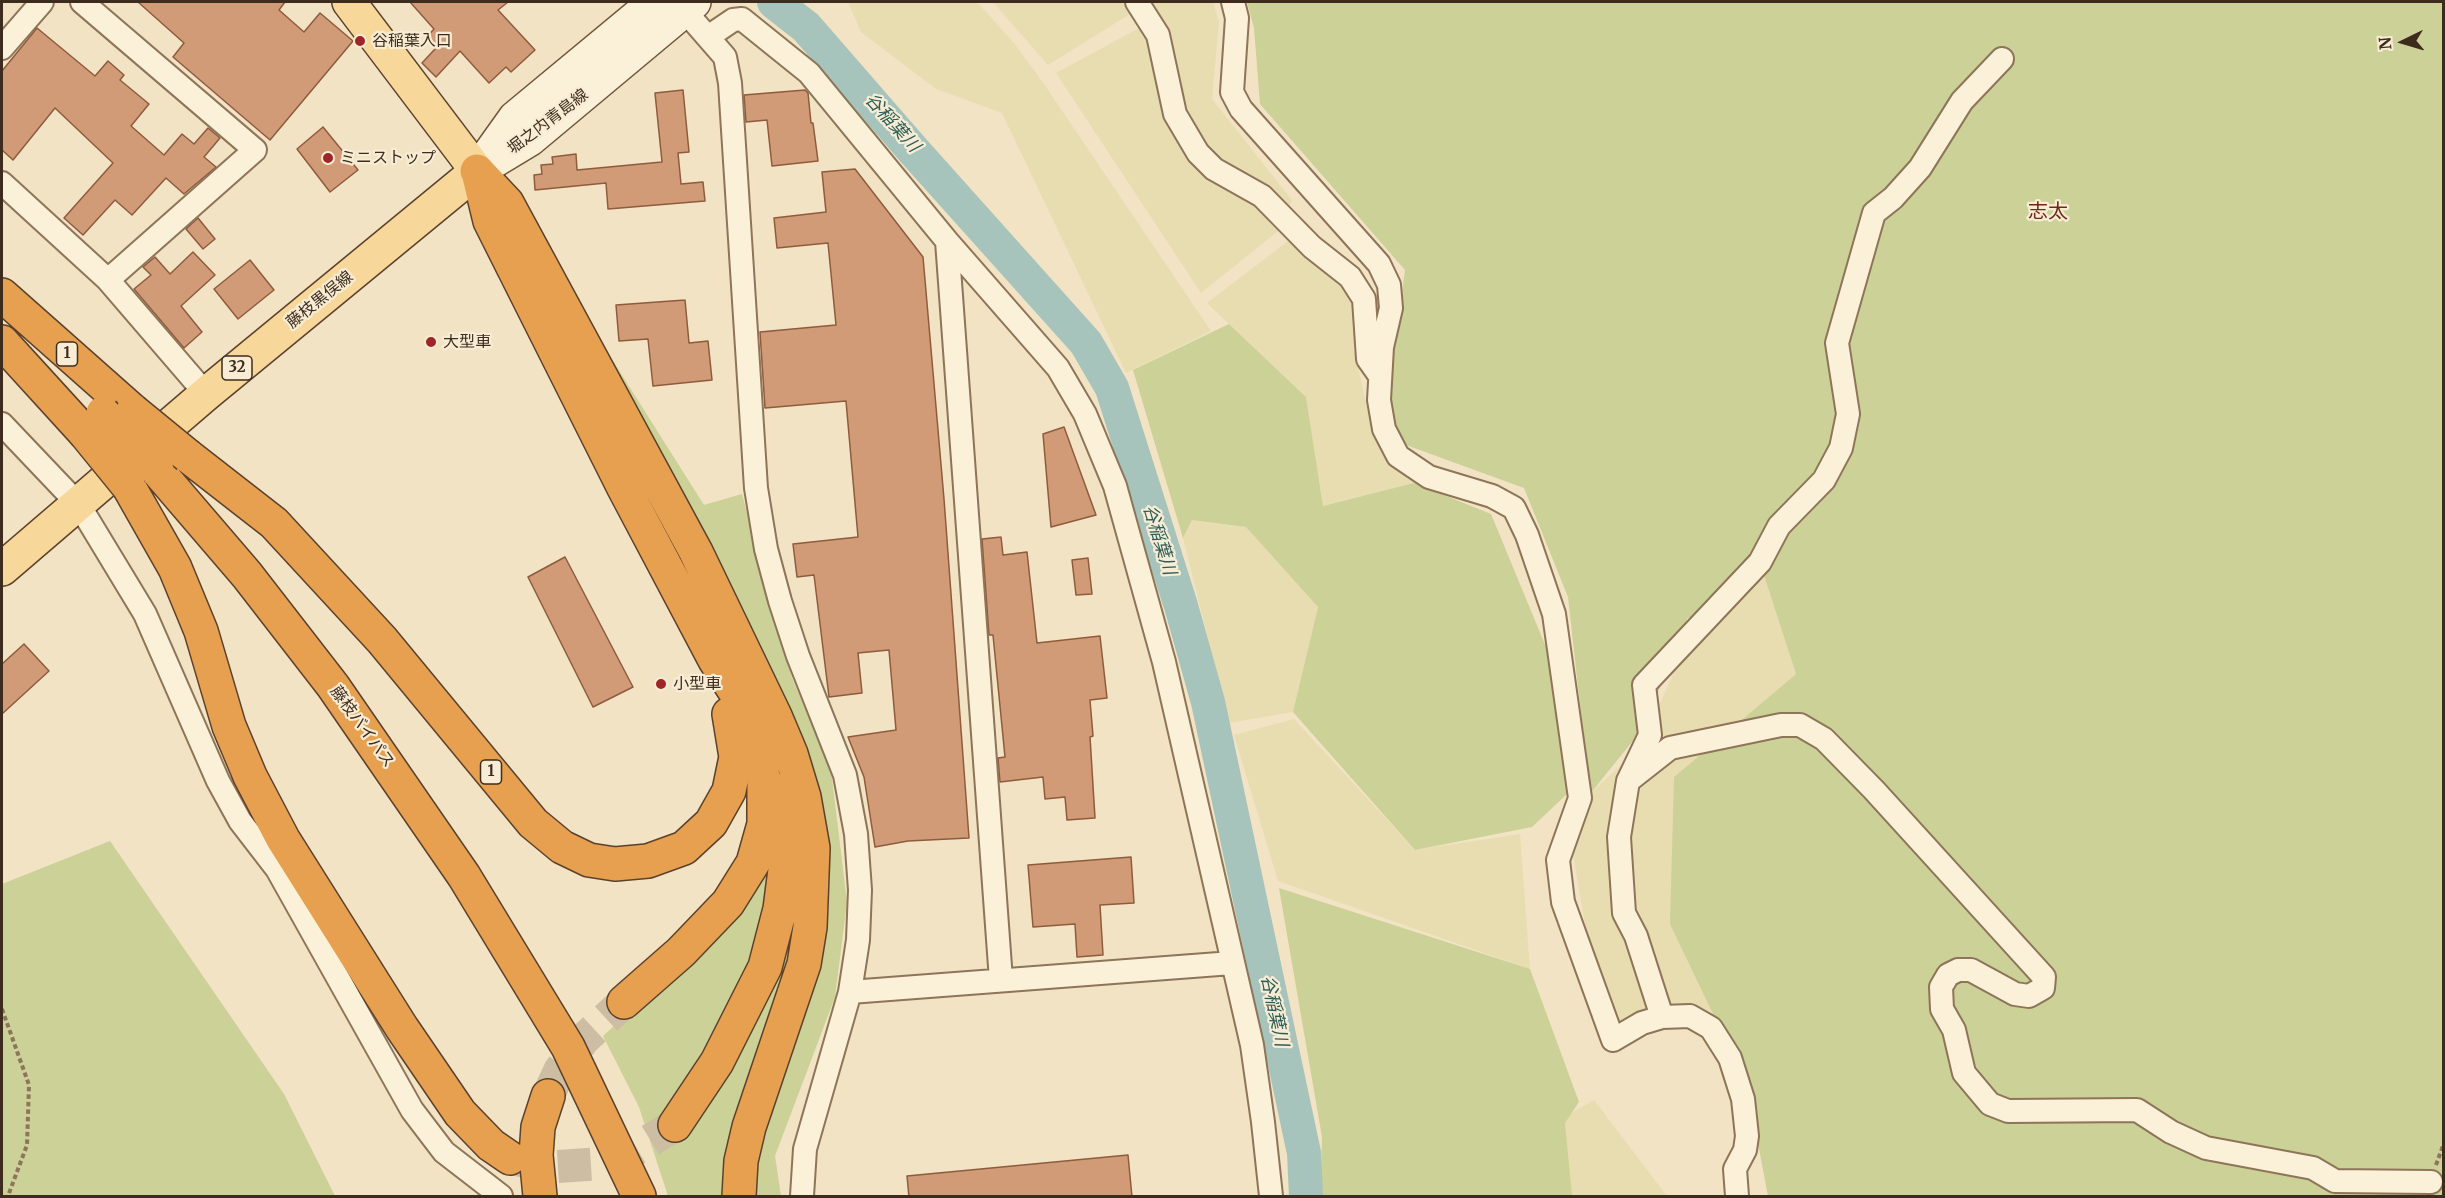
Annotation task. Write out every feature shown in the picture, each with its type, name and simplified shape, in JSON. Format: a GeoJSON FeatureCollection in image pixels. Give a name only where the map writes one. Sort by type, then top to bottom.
{"type":"FeatureCollection","features":[{"type":"Feature","properties":{"kind":"highway","name":"1"},"geometry":{"type":"LineString","coordinates":[[477,171],[490,221],[624,488],[728,653],[774,716],[791,753],[804,797],[813,848],[813,888],[804,964],[749,1127],[741,1161],[739,1197]]}},
{"type":"Feature","properties":{"kind":"highway","name":"1"},"geometry":{"type":"LineString","coordinates":[[477,171],[507,203],[696,552],[758,750],[764,782],[764,824],[753,863],[728,903],[681,952],[624,1002]]}},
{"type":"Feature","properties":{"kind":"highway","name":"1"},"geometry":{"type":"LineString","coordinates":[[2,295],[107,419],[129,487],[175,568],[201,630],[229,726],[250,776],[283,839],[402,1028],[460,1113],[491,1145],[510,1158]]}},
{"type":"Feature","properties":{"kind":"highway","name":"藤枝バイパス"},"geometry":{"type":"LineString","coordinates":[[2,317],[157,470],[247,576],[333,686],[464,876],[568,1047],[639,1197]]}},
{"type":"Feature","properties":{"kind":"highway","name":"1"},"geometry":{"type":"LineString","coordinates":[[2,342],[107,419],[188,456],[282,531],[382,640],[533,823],[562,847],[589,860],[615,864],[648,861],[684,848],[711,824],[729,791],[736,757],[728,653]]}},
{"type":"Feature","properties":{"kind":"highway","name":"1"},"geometry":{"type":"LineString","coordinates":[[675,1125],[717,1062],[747,1007],[765,967],[780,909],[787,854],[786,786],[774,716]]}},
{"type":"Feature","properties":{"kind":"highway"},"geometry":{"type":"LineString","coordinates":[[540,1197],[536,1155],[538,1127],[549,1096]]}},
{"type":"Feature","properties":{"kind":"main road"},"geometry":{"type":"LineString","coordinates":[[349,2],[477,171]]}},
{"type":"Feature","properties":{"kind":"main road","name":"堀之内青島線"},"geometry":{"type":"LineString","coordinates":[[477,171],[530,140],[662,8]]}},
{"type":"Feature","properties":{"kind":"main road","name":"藤枝黒俣線"},"geometry":{"type":"LineString","coordinates":[[2,569],[206,394],[477,171]]}},
{"type":"Feature","properties":{"kind":"street"},"geometry":{"type":"LineString","coordinates":[[2,48],[42,2]]}},
{"type":"Feature","properties":{"kind":"street"},"geometry":{"type":"LineString","coordinates":[[81,2],[255,150],[108,279]]}},
{"type":"Feature","properties":{"kind":"street"},"geometry":{"type":"LineString","coordinates":[[1137,2],[1158,34],[1175,114],[1198,153],[1214,169],[1237,179],[1262,196],[1312,247],[1350,277],[1364,299],[1368,359],[1380,376]]}},
{"type":"Feature","properties":{"kind":"street"},"geometry":{"type":"LineString","coordinates":[[1233,2],[1237,18],[1232,92],[1241,110],[1379,264],[1389,285],[1391,308],[1382,347],[1379,400],[1384,429],[1398,456],[1430,477],[1492,496],[1514,508],[1527,535],[1554,614],[1580,798],[1558,860],[1563,902],[1613,1040],[1642,1023],[1662,1017],[1690,1016],[1711,1029],[1730,1058],[1743,1099],[1747,1136],[1745,1150],[1735,1169],[1737,1197]]}},
{"type":"Feature","properties":{"kind":"street"},"geometry":{"type":"LineString","coordinates":[[662,8],[708,37],[724,57],[730,83],[756,488],[766,549],[798,656],[845,775],[856,834],[860,890],[858,940],[850,992],[805,1149],[802,1197]]}},
{"type":"Feature","properties":{"kind":"street"},"geometry":{"type":"LineString","coordinates":[[708,37],[733,20],[742,19],[809,73],[947,241],[1058,368],[1085,414],[1115,486],[1164,662],[1252,1045],[1271,1197]]}},
{"type":"Feature","properties":{"kind":"street"},"geometry":{"type":"LineString","coordinates":[[1662,1017],[1636,936],[1624,912],[1619,837],[1628,781],[1650,735],[1644,685],[1760,562],[1779,526],[1824,480],[1841,448],[1848,414],[1838,343],[1874,213],[1893,198],[1920,168],[1962,101],[2002,58]]}},
{"type":"Feature","properties":{"kind":"street"},"geometry":{"type":"LineString","coordinates":[[2,183],[108,279],[206,394]]}},
{"type":"Feature","properties":{"kind":"street"},"geometry":{"type":"LineString","coordinates":[[947,241],[1001,980]]}},
{"type":"Feature","properties":{"kind":"street"},"geometry":{"type":"LineString","coordinates":[[2,424],[79,505],[145,614],[218,781],[240,821],[277,869],[412,1110],[444,1152],[501,1197]]}},
{"type":"Feature","properties":{"kind":"street"},"geometry":{"type":"LineString","coordinates":[[1628,781],[1670,748],[1781,725],[1800,725],[1824,739],[2044,977],[2043,988],[2029,996],[2015,994],[1971,970],[1958,970],[1948,975],[1941,987],[1942,1009],[1954,1030],[1964,1073],[1990,1104],[2008,1111],[2137,1110],[2171,1132],[2206,1148],[2313,1168],[2335,1181],[2431,1182]]}},
{"type":"Feature","properties":{"kind":"street"},"geometry":{"type":"LineString","coordinates":[[850,992],[1232,963]]}},
{"type":"Feature","properties":{"kind":"path"},"geometry":{"type":"LineString","coordinates":[[2,1008],[29,1085],[27,1144],[8,1197]]}},
{"type":"Feature","properties":{"kind":"shaded area"},"geometry":{"type":"Polygon","coordinates":[[[848,2],[977,2],[1014,43],[1044,84],[1211,331],[1126,373],[1002,113],[936,89],[861,32],[848,2]]]}},
{"type":"Feature","properties":{"kind":"shaded area"},"geometry":{"type":"Polygon","coordinates":[[[993,2],[1129,2],[1135,11],[1048,65],[993,2]]]}},
{"type":"Feature","properties":{"kind":"shaded area"},"geometry":{"type":"Polygon","coordinates":[[[1149,2],[1213,2],[1219,22],[1212,99],[1292,200],[1282,228],[1201,293],[1056,73],[1156,19],[1149,2]]]}},
{"type":"Feature","properties":{"kind":"shaded area"},"geometry":{"type":"Polygon","coordinates":[[[1292,238],[1357,301],[1354,349],[1374,438],[1414,483],[1323,506],[1306,397],[1207,303],[1292,238]]]}},
{"type":"Feature","properties":{"kind":"shaded area"},"geometry":{"type":"Polygon","coordinates":[[[1192,520],[1246,527],[1318,607],[1293,712],[1229,723],[1183,538],[1192,520]]]}},
{"type":"Feature","properties":{"kind":"shaded area"},"geometry":{"type":"Polygon","coordinates":[[[1760,562],[1796,674],[1674,777],[1716,1020],[1617,1026],[1587,936],[1573,855],[1590,794],[1641,746],[1691,634],[1760,562]]]}},
{"type":"Feature","properties":{"kind":"shaded area"},"geometry":{"type":"Polygon","coordinates":[[[1294,719],[1415,850],[1520,834],[1530,969],[1278,881],[1234,735],[1294,719]]]}},
{"type":"Feature","properties":{"kind":"shaded area"},"geometry":{"type":"Polygon","coordinates":[[[1594,1100],[1667,1196],[1570,1196],[1557,1121],[1594,1100]]]}},
{"type":"Feature","properties":{"kind":"green space"},"geometry":{"type":"Polygon","coordinates":[[[1247,2],[2443,2],[2443,1196],[1768,1196],[1740,1049],[1716,1020],[1670,924],[1674,777],[1796,674],[1760,563],[1691,620],[1688,617],[1644,727],[1590,794],[1568,597],[1524,488],[1406,445],[1387,406],[1405,270],[1260,104],[1254,28],[1247,2]]]}},
{"type":"Feature","properties":{"kind":"green space"},"geometry":{"type":"Polygon","coordinates":[[[1229,324],[1306,397],[1323,506],[1414,483],[1491,514],[1548,652],[1567,794],[1532,827],[1415,850],[1293,712],[1318,607],[1246,527],[1192,520],[1183,538],[1133,370],[1229,324]]]}},
{"type":"Feature","properties":{"kind":"green space"},"geometry":{"type":"Polygon","coordinates":[[[603,345],[704,505],[742,494],[792,678],[831,770],[847,902],[835,997],[775,1156],[781,1196],[752,1196],[754,1148],[808,972],[814,794],[603,345]]]}},
{"type":"Feature","properties":{"kind":"green space"},"geometry":{"type":"Polygon","coordinates":[[[769,834],[777,890],[738,1043],[792,856],[804,923],[733,1196],[668,1196],[639,1107],[603,1036],[702,945],[769,834]]]}},
{"type":"Feature","properties":{"kind":"green space"},"geometry":{"type":"Polygon","coordinates":[[[110,841],[284,1094],[335,1196],[2,1196],[2,884],[110,841]]]}},
{"type":"Feature","properties":{"kind":"green space"},"geometry":{"type":"Polygon","coordinates":[[[1279,888],[1530,969],[1579,1102],[1565,1123],[1572,1196],[1320,1196],[1322,1137],[1279,888]]]}},
{"type":"Feature","properties":{"kind":"building"},"geometry":{"type":"Polygon","coordinates":[[[138,2],[285,2],[279,10],[304,32],[320,13],[353,41],[270,140],[173,57],[184,43],[138,2]]]}},
{"type":"Feature","properties":{"kind":"building"},"geometry":{"type":"Polygon","coordinates":[[[410,2],[508,2],[498,10],[535,50],[511,72],[506,67],[489,83],[460,51],[436,77],[422,63],[435,49],[425,39],[434,29],[410,2]]]}},
{"type":"Feature","properties":{"kind":"building"},"geometry":{"type":"Polygon","coordinates":[[[37,28],[95,76],[108,61],[124,75],[120,80],[149,104],[131,126],[164,155],[182,134],[194,144],[208,128],[220,138],[204,157],[216,167],[184,194],[166,178],[132,215],[115,200],[83,235],[64,218],[113,163],[55,108],[13,160],[2,150],[2,71],[37,28]]]}},
{"type":"Feature","properties":{"kind":"building"},"geometry":{"type":"Polygon","coordinates":[[[683,90],[689,152],[678,153],[681,184],[703,182],[705,201],[608,209],[606,183],[535,190],[534,175],[542,174],[541,165],[553,164],[552,157],[576,154],[577,170],[662,162],[655,93],[683,90]]]}},
{"type":"Feature","properties":{"kind":"building"},"geometry":{"type":"Polygon","coordinates":[[[805,90],[808,93],[818,161],[772,166],[767,120],[746,122],[744,95],[805,90]]]}},
{"type":"Feature","properties":{"kind":"building"},"geometry":{"type":"Polygon","coordinates":[[[323,127],[358,170],[330,192],[297,149],[323,127]]]}},
{"type":"Feature","properties":{"kind":"building"},"geometry":{"type":"Polygon","coordinates":[[[855,169],[923,257],[944,499],[969,838],[908,841],[875,847],[864,777],[848,737],[896,730],[889,650],[858,653],[862,693],[829,697],[814,575],[797,577],[793,544],[858,537],[846,401],[765,408],[760,332],[836,325],[828,243],[777,248],[774,218],[826,212],[822,172],[855,169]]]}},
{"type":"Feature","properties":{"kind":"building"},"geometry":{"type":"Polygon","coordinates":[[[198,218],[215,239],[203,249],[186,229],[198,218]]]}},
{"type":"Feature","properties":{"kind":"building"},"geometry":{"type":"Polygon","coordinates":[[[193,252],[215,275],[181,306],[202,332],[184,348],[134,289],[151,275],[143,267],[155,257],[170,274],[193,252]]]}},
{"type":"Feature","properties":{"kind":"building"},"geometry":{"type":"Polygon","coordinates":[[[250,260],[274,290],[238,319],[214,289],[250,260]]]}},
{"type":"Feature","properties":{"kind":"building"},"geometry":{"type":"Polygon","coordinates":[[[685,300],[689,343],[708,341],[712,380],[653,386],[648,339],[619,341],[616,305],[685,300]]]}},
{"type":"Feature","properties":{"kind":"building"},"geometry":{"type":"Polygon","coordinates":[[[1064,427],[1096,515],[1051,527],[1043,434],[1064,427]]]}},
{"type":"Feature","properties":{"kind":"building"},"geometry":{"type":"Polygon","coordinates":[[[1001,537],[1003,555],[1027,552],[1037,643],[1100,636],[1107,698],[1090,700],[1095,818],[1067,820],[1065,797],[1045,799],[1043,777],[1000,782],[998,758],[1005,757],[993,635],[989,635],[982,539],[1001,537]]]}},
{"type":"Feature","properties":{"kind":"building"},"geometry":{"type":"Polygon","coordinates":[[[565,557],[633,687],[593,707],[528,577],[565,557]]]}},
{"type":"Feature","properties":{"kind":"building"},"geometry":{"type":"Polygon","coordinates":[[[1088,558],[1092,594],[1076,595],[1072,560],[1088,558]]]}},
{"type":"Feature","properties":{"kind":"building"},"geometry":{"type":"Polygon","coordinates":[[[24,644],[49,671],[2,714],[2,664],[24,644]]]}},
{"type":"Feature","properties":{"kind":"building"},"geometry":{"type":"Polygon","coordinates":[[[1131,857],[1134,903],[1100,905],[1103,955],[1077,957],[1075,924],[1033,927],[1028,865],[1131,857]]]}},
{"type":"Feature","properties":{"kind":"building"},"geometry":{"type":"Polygon","coordinates":[[[1128,1155],[1132,1197],[909,1197],[907,1176],[1128,1155]]]}},
{"type":"Feature","properties":{"kind":"waterway","name":"谷稲葉川"},"geometry":{"type":"LineString","coordinates":[[774,2],[806,27],[1086,343],[1112,388],[1181,606],[1208,702],[1304,1153],[1306,1196]]}},
{"type":"Feature","properties":{"kind":"tunnel"},"geometry":{"type":"LineString","coordinates":[[548,1096],[560,1070],[584,1039],[624,1002]]}},
{"type":"Feature","properties":{"kind":"tunnel"},"geometry":{"type":"LineString","coordinates":[[510,1158],[549,1167],[596,1164],[626,1155],[675,1125]]}},
{"type":"Feature","properties":{"kind":"place","name":"谷稲葉入口"},"geometry":{"type":"Point","coordinates":[360,41]}},
{"type":"Feature","properties":{"kind":"place","name":"ミニストップ"},"geometry":{"type":"Point","coordinates":[328,158]}},
{"type":"Feature","properties":{"kind":"place","name":"大型車"},"geometry":{"type":"Point","coordinates":[431,342]}},
{"type":"Feature","properties":{"kind":"place","name":"小型車"},"geometry":{"type":"Point","coordinates":[661,684]}},
{"type":"Feature","properties":{"kind":"district","name":"志太"},"geometry":{"type":"Point","coordinates":[2048,212]}}]}
